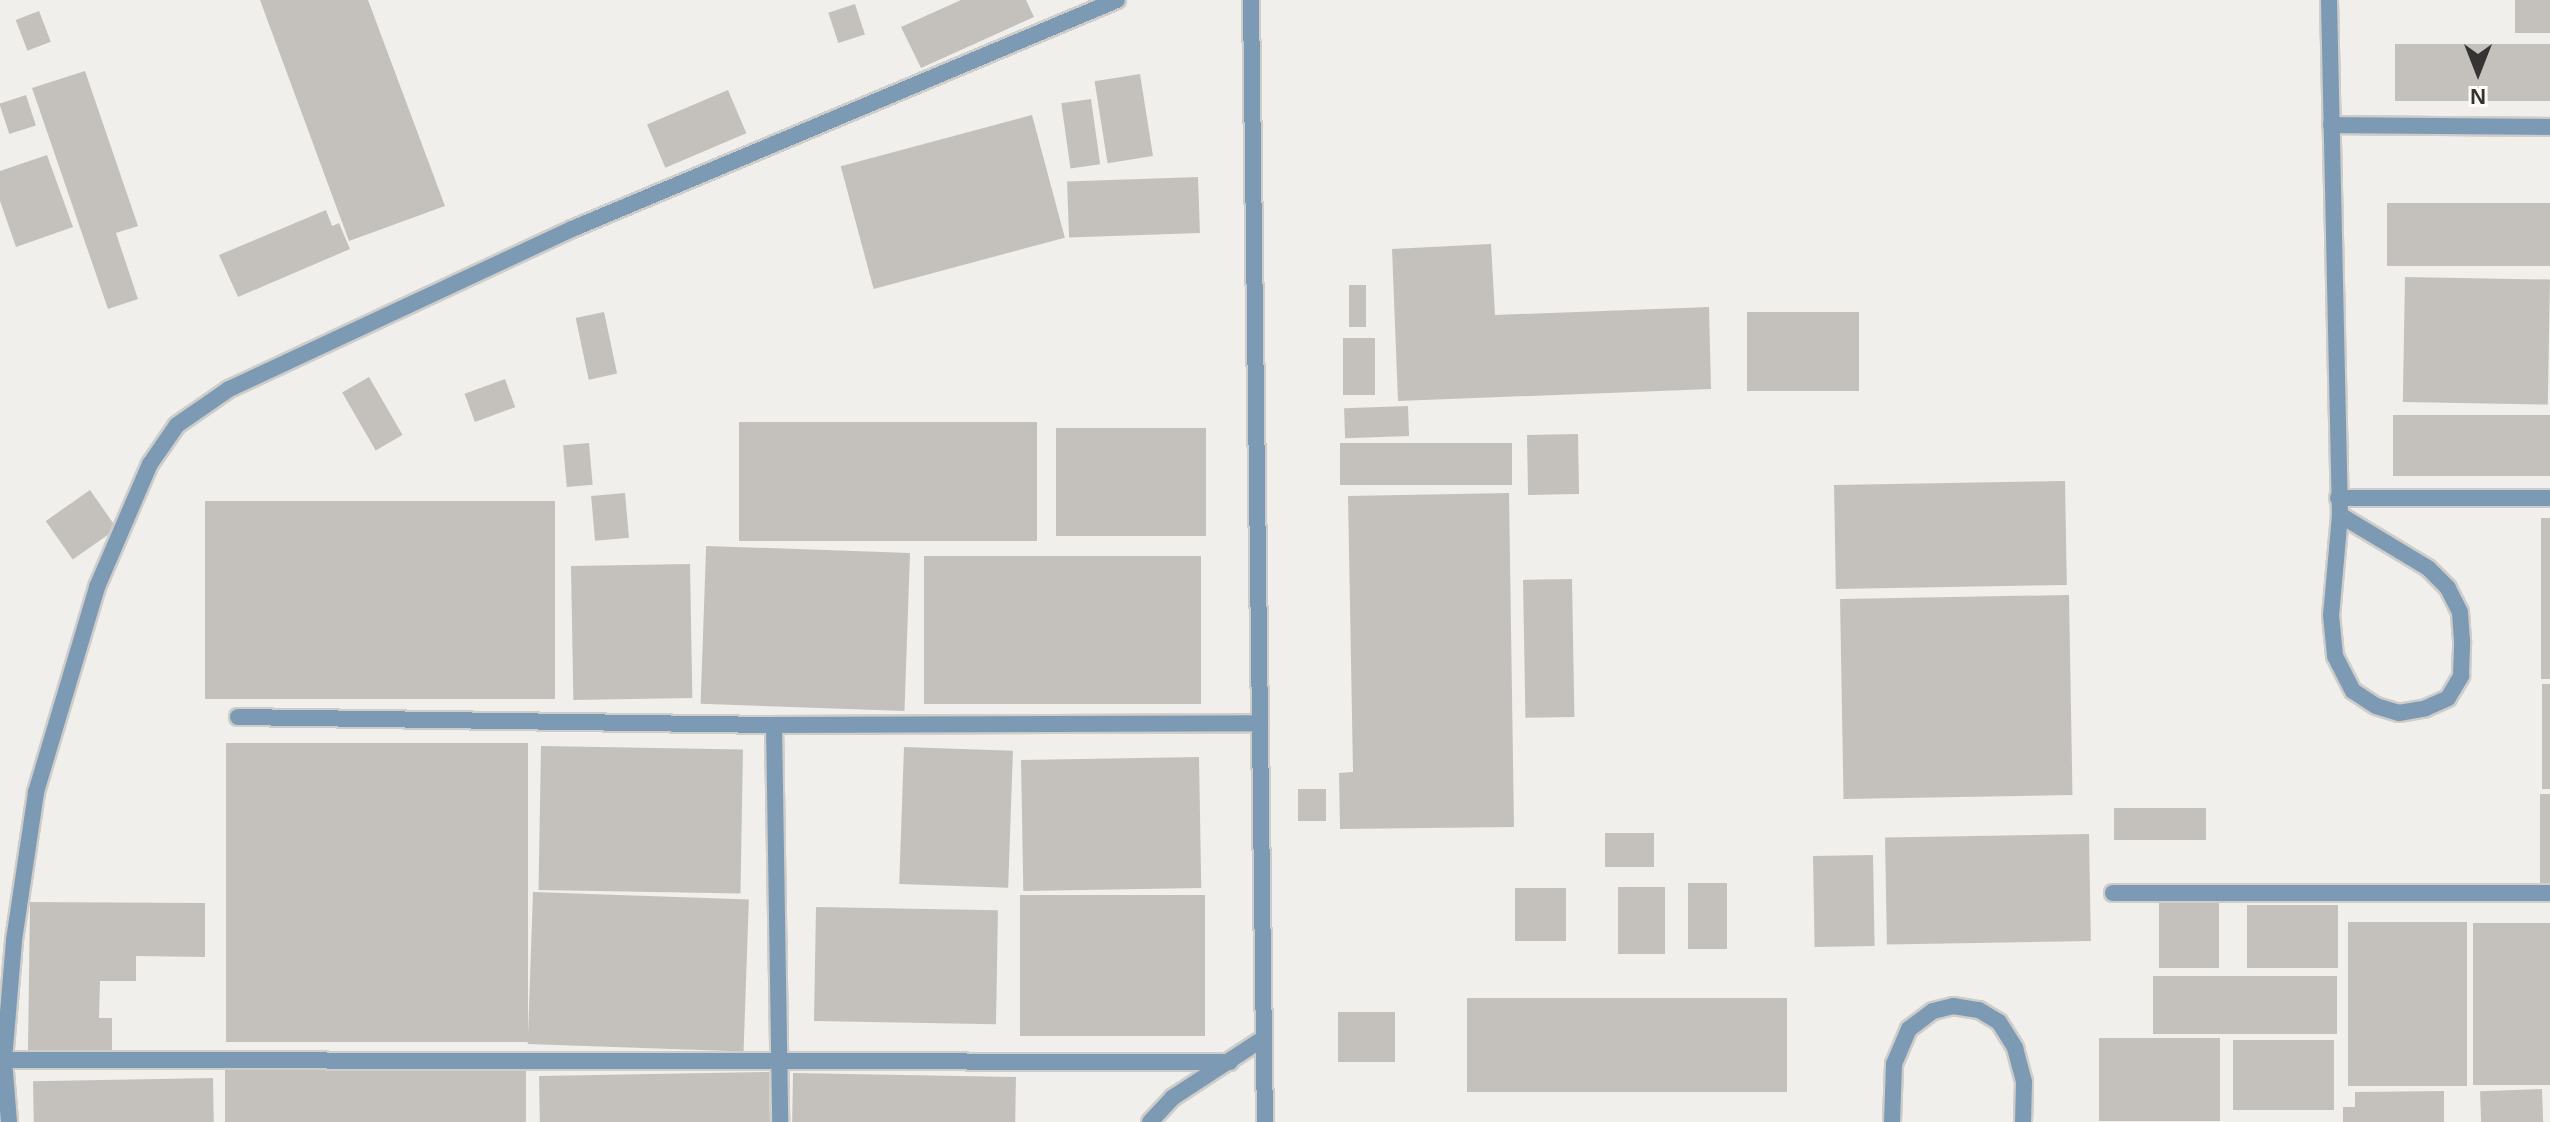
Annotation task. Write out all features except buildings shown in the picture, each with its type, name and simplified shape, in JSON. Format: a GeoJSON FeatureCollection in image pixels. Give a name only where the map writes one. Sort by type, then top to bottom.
{"type":"FeatureCollection","features":[{"type":"Feature","properties":{"kind":"street"},"geometry":{"type":"LineString","coordinates":[[9,1122],[4,1060],[14,940],[36,792],[97,587],[150,464],[177,425],[229,389],[572,229],[1117,0]]}},
{"type":"Feature","properties":{"kind":"street"},"geometry":{"type":"LineString","coordinates":[[1251,0],[1261,1040],[1265,1122]]}},
{"type":"Feature","properties":{"kind":"street"},"geometry":{"type":"LineString","coordinates":[[2329,0],[2339,507],[2331,615],[2335,656],[2353,691],[2376,706],[2399,713],[2426,708],[2448,698],[2461,676],[2462,641],[2460,612],[2448,588],[2428,568],[2339,507]]}},
{"type":"Feature","properties":{"kind":"street"},"geometry":{"type":"LineString","coordinates":[[2331,125],[2550,127]]}},
{"type":"Feature","properties":{"kind":"street"},"geometry":{"type":"LineString","coordinates":[[2339,507],[2550,498]]}},
{"type":"Feature","properties":{"kind":"street"},"geometry":{"type":"LineString","coordinates":[[238,717],[774,725],[1259,723]]}},
{"type":"Feature","properties":{"kind":"street"},"geometry":{"type":"LineString","coordinates":[[774,725],[780,1122]]}},
{"type":"Feature","properties":{"kind":"street"},"geometry":{"type":"LineString","coordinates":[[2113,893],[2550,893]]}},
{"type":"Feature","properties":{"kind":"street"},"geometry":{"type":"LineString","coordinates":[[1892,1122],[1894,1064],[1909,1029],[1933,1011],[1953,1006],[1979,1010],[1999,1022],[2015,1048],[2024,1082],[2023,1122]]}},
{"type":"Feature","properties":{"kind":"street"},"geometry":{"type":"LineString","coordinates":[[1150,1122],[1172,1098],[1261,1040]]}},
{"type":"Feature","properties":{"kind":"street"},"geometry":{"type":"LineString","coordinates":[[4,1060],[1230,1062]]}}]}
